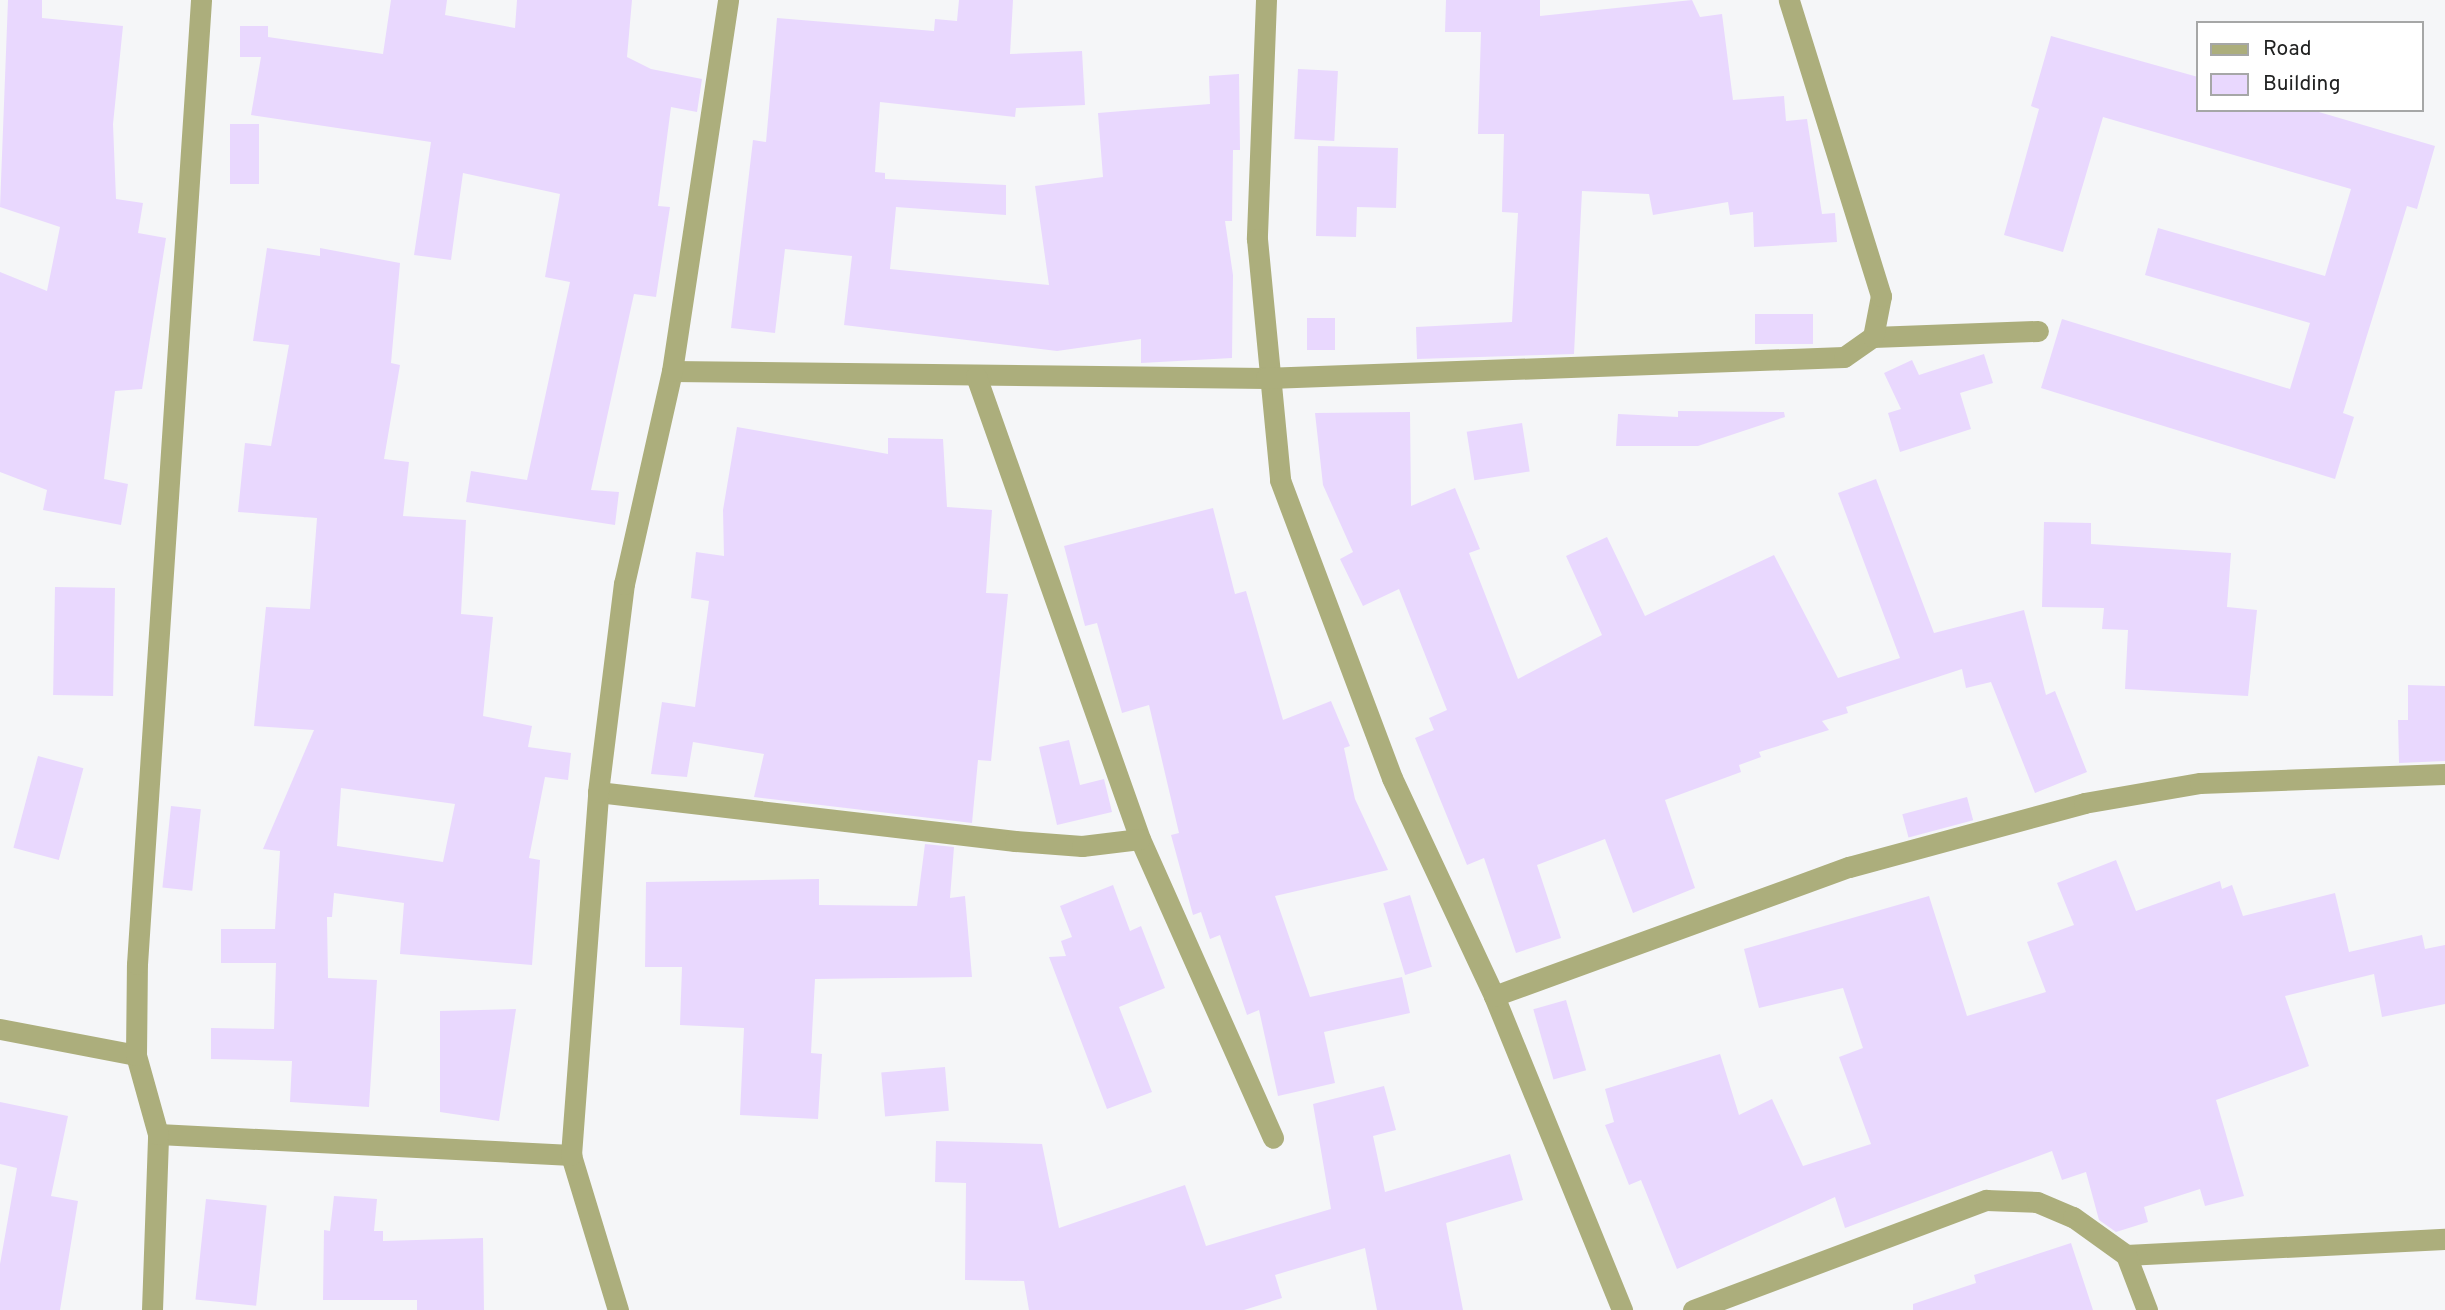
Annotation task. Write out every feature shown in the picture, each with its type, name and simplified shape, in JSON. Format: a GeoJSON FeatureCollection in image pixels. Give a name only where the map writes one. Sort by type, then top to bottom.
{"type":"FeatureCollection","features":[{"type":"Feature","properties":{"kind":"street"},"geometry":{"type":"LineString","coordinates":[[152,1310],[158,1134],[136,1055],[136,964],[201,0]]}},
{"type":"Feature","properties":{"kind":"street"},"geometry":{"type":"LineString","coordinates":[[618,1310],[571,1155],[598,792],[624,584],[672,372],[728,0]]}},
{"type":"Feature","properties":{"kind":"street"},"geometry":{"type":"LineString","coordinates":[[1266,0],[1257,239],[1266,378],[1280,480],[1392,778],[1494,996],[1622,1310]]}},
{"type":"Feature","properties":{"kind":"street"},"geometry":{"type":"LineString","coordinates":[[1789,0],[1881,296],[1873,337]]}},
{"type":"Feature","properties":{"kind":"street"},"geometry":{"type":"LineString","coordinates":[[672,372],[1266,378],[1844,357],[1873,337],[2038,331]]}},
{"type":"Feature","properties":{"kind":"street"},"geometry":{"type":"LineString","coordinates":[[976,376],[1140,839],[1273,1138]]}},
{"type":"Feature","properties":{"kind":"street"},"geometry":{"type":"LineString","coordinates":[[1494,996],[1849,867],[2084,803],[2200,783],[2445,774]]}},
{"type":"Feature","properties":{"kind":"street"},"geometry":{"type":"LineString","coordinates":[[598,792],[1015,842],[1082,846],[1140,839]]}},
{"type":"Feature","properties":{"kind":"street"},"geometry":{"type":"LineString","coordinates":[[0,1029],[136,1055]]}},
{"type":"Feature","properties":{"kind":"street"},"geometry":{"type":"LineString","coordinates":[[158,1134],[571,1155]]}},
{"type":"Feature","properties":{"kind":"street"},"geometry":{"type":"LineString","coordinates":[[1693,1310],[1986,1199],[2037,1202],[2073,1217],[2126,1255],[2147,1310]]}},
{"type":"Feature","properties":{"kind":"street"},"geometry":{"type":"LineString","coordinates":[[2126,1255],[2445,1239]]}},
{"type":"Feature","properties":{"kind":"building"},"geometry":{"type":"Polygon","coordinates":[[[8,0],[42,0],[42,18],[123,26],[113,124],[116,199],[143,203],[138,233],[166,238],[142,389],[115,391],[104,479],[128,484],[121,525],[43,510],[47,490],[0,472],[0,272],[47,291],[60,227],[0,207],[8,0]]]}},
{"type":"Feature","properties":{"kind":"building"},"geometry":{"type":"Polygon","coordinates":[[[391,0],[447,0],[445,15],[515,28],[517,0],[632,0],[627,57],[651,69],[702,79],[697,112],[671,107],[658,206],[670,207],[656,297],[634,294],[591,490],[619,492],[615,525],[466,502],[471,471],[527,480],[570,282],[545,277],[560,194],[463,173],[451,260],[414,255],[431,142],[251,115],[261,57],[240,57],[240,26],[268,26],[268,37],[383,54],[391,0]]]}},
{"type":"Feature","properties":{"kind":"building"},"geometry":{"type":"Polygon","coordinates":[[[959,0],[1013,0],[1010,54],[1082,51],[1085,105],[1016,108],[1015,117],[880,102],[875,172],[885,173],[885,179],[1006,185],[1006,215],[896,207],[890,269],[1049,285],[1035,186],[1103,177],[1098,113],[1210,104],[1209,76],[1239,74],[1240,150],[1233,150],[1232,221],[1225,221],[1233,275],[1232,358],[1141,363],[1141,339],[1057,351],[844,325],[852,256],[785,249],[775,333],[731,328],[753,140],[766,142],[777,18],[934,31],[935,19],[957,21],[959,0]]]}},
{"type":"Feature","properties":{"kind":"building"},"geometry":{"type":"Polygon","coordinates":[[[1446,0],[1540,0],[1540,16],[1692,0],[1700,17],[1722,14],[1733,100],[1784,96],[1786,121],[1807,119],[1822,214],[1835,213],[1837,242],[1754,247],[1753,212],[1730,215],[1728,202],[1653,215],[1649,194],[1582,191],[1574,354],[1417,359],[1416,327],[1512,322],[1518,213],[1502,212],[1504,134],[1478,134],[1481,32],[1445,32],[1446,0]]]}},
{"type":"Feature","properties":{"kind":"building"},"geometry":{"type":"Polygon","coordinates":[[[2051,36],[2196,76],[2196,112],[2319,112],[2435,146],[2417,209],[2407,206],[2343,413],[2354,417],[2335,479],[2041,388],[2062,319],[2290,389],[2310,323],[2145,275],[2158,228],[2325,276],[2351,189],[2103,117],[2063,252],[2004,235],[2039,109],[2031,106],[2051,36]]]}},
{"type":"Feature","properties":{"kind":"building"},"geometry":{"type":"Polygon","coordinates":[[[1298,69],[1338,71],[1334,141],[1294,139],[1298,69]]]}},
{"type":"Feature","properties":{"kind":"building"},"geometry":{"type":"Polygon","coordinates":[[[230,124],[259,124],[259,184],[230,184],[230,124]]]}},
{"type":"Feature","properties":{"kind":"building"},"geometry":{"type":"Polygon","coordinates":[[[1318,146],[1398,148],[1396,208],[1357,207],[1356,237],[1316,236],[1318,146]]]}},
{"type":"Feature","properties":{"kind":"building"},"geometry":{"type":"Polygon","coordinates":[[[267,248],[320,256],[320,248],[400,263],[391,363],[400,365],[384,459],[409,462],[403,516],[466,520],[461,614],[493,617],[483,716],[532,726],[528,747],[571,753],[568,780],[545,777],[529,858],[540,860],[532,965],[400,954],[404,903],[334,893],[332,917],[327,917],[328,978],[377,980],[369,1107],[290,1102],[292,1061],[211,1059],[211,1028],[274,1029],[276,963],[221,963],[221,929],[275,929],[280,851],[263,849],[314,730],[254,726],[266,607],[310,609],[317,518],[238,512],[245,443],[271,446],[289,345],[253,341],[267,248]],[[341,788],[337,846],[443,862],[455,804],[341,788]]]}},
{"type":"Feature","properties":{"kind":"building"},"geometry":{"type":"Polygon","coordinates":[[[1755,314],[1813,314],[1813,344],[1755,344],[1755,314]]]}},
{"type":"Feature","properties":{"kind":"building"},"geometry":{"type":"Polygon","coordinates":[[[1307,318],[1335,318],[1335,350],[1307,350],[1307,318]]]}},
{"type":"Feature","properties":{"kind":"building"},"geometry":{"type":"Polygon","coordinates":[[[1984,354],[1993,383],[1960,393],[1971,429],[1900,452],[1888,413],[1901,409],[1884,373],[1912,360],[1919,375],[1984,354]]]}},
{"type":"Feature","properties":{"kind":"building"},"geometry":{"type":"Polygon","coordinates":[[[1678,411],[1784,412],[1785,417],[1698,446],[1616,446],[1618,414],[1678,417],[1678,411]]]}},
{"type":"Feature","properties":{"kind":"building"},"geometry":{"type":"Polygon","coordinates":[[[1410,412],[1411,506],[1455,488],[1480,549],[1469,553],[1518,679],[1602,635],[1566,556],[1607,537],[1645,616],[1774,555],[1838,678],[1900,658],[1838,493],[1876,479],[1934,633],[2024,610],[2046,695],[2055,691],[2087,772],[2035,793],[1991,682],[1966,688],[1962,669],[1846,707],[1848,713],[1822,721],[1829,730],[1759,752],[1761,757],[1739,765],[1741,772],[1665,800],[1695,888],[1633,913],[1605,839],[1537,865],[1561,938],[1516,953],[1484,858],[1467,865],[1415,738],[1434,730],[1429,718],[1447,710],[1399,589],[1363,606],[1340,559],[1353,552],[1323,485],[1315,413],[1410,412]]]}},
{"type":"Feature","properties":{"kind":"building"},"geometry":{"type":"Polygon","coordinates":[[[1522,423],[1530,471],[1474,480],[1467,432],[1522,423]]]}},
{"type":"Feature","properties":{"kind":"building"},"geometry":{"type":"Polygon","coordinates":[[[737,427],[888,454],[888,438],[943,439],[947,507],[992,510],[986,593],[1008,594],[991,761],[978,760],[972,823],[754,797],[764,754],[693,742],[687,777],[651,774],[662,702],[695,707],[709,601],[691,598],[696,552],[724,556],[723,510],[737,427]]]}},
{"type":"Feature","properties":{"kind":"building"},"geometry":{"type":"Polygon","coordinates":[[[1213,508],[1235,594],[1246,591],[1283,720],[1331,701],[1350,746],[1344,748],[1355,799],[1388,870],[1275,896],[1310,997],[1402,977],[1410,1013],[1324,1032],[1335,1083],[1278,1096],[1259,1010],[1247,1015],[1220,935],[1210,939],[1201,912],[1193,915],[1171,835],[1179,833],[1149,705],[1122,713],[1097,623],[1085,626],[1064,546],[1213,508]]]}},
{"type":"Feature","properties":{"kind":"building"},"geometry":{"type":"Polygon","coordinates":[[[2044,522],[2091,523],[2091,544],[2231,553],[2227,607],[2257,610],[2248,696],[2125,689],[2128,630],[2102,629],[2104,608],[2042,607],[2044,522]]]}},
{"type":"Feature","properties":{"kind":"building"},"geometry":{"type":"Polygon","coordinates":[[[55,587],[115,588],[113,696],[53,695],[55,587]]]}},
{"type":"Feature","properties":{"kind":"building"},"geometry":{"type":"Polygon","coordinates":[[[2408,685],[2445,686],[2445,761],[2399,763],[2398,720],[2408,720],[2408,685]]]}},
{"type":"Feature","properties":{"kind":"building"},"geometry":{"type":"Polygon","coordinates":[[[1069,740],[1080,785],[1104,779],[1112,812],[1057,825],[1039,747],[1069,740]]]}},
{"type":"Feature","properties":{"kind":"building"},"geometry":{"type":"Polygon","coordinates":[[[38,756],[83,768],[59,860],[13,848],[38,756]]]}},
{"type":"Feature","properties":{"kind":"building"},"geometry":{"type":"Polygon","coordinates":[[[1967,797],[1973,820],[1908,838],[1902,814],[1967,797]]]}},
{"type":"Feature","properties":{"kind":"building"},"geometry":{"type":"Polygon","coordinates":[[[171,806],[201,809],[192,891],[162,888],[171,806]]]}},
{"type":"Feature","properties":{"kind":"building"},"geometry":{"type":"Polygon","coordinates":[[[925,844],[954,847],[950,898],[965,896],[972,977],[815,979],[811,1053],[822,1054],[818,1119],[740,1115],[744,1028],[680,1025],[682,967],[645,967],[646,882],[819,879],[819,905],[917,906],[925,844]]]}},
{"type":"Feature","properties":{"kind":"building"},"geometry":{"type":"Polygon","coordinates":[[[2116,860],[2136,911],[2220,881],[2222,889],[2232,885],[2243,916],[2335,893],[2349,952],[2422,935],[2425,949],[2445,945],[2445,1004],[2382,1017],[2374,974],[2285,996],[2309,1066],[2216,1100],[2244,1196],[2205,1206],[2200,1189],[2144,1207],[2148,1222],[2116,1232],[2099,1220],[2086,1172],[2062,1180],[2052,1151],[1845,1228],[1835,1197],[1677,1269],[1641,1180],[1629,1185],[1605,1125],[1614,1122],[1605,1089],[1720,1054],[1739,1115],[1772,1099],[1803,1166],[1871,1144],[1839,1057],[1863,1048],[1843,988],[1759,1008],[1744,949],[1929,896],[1967,1016],[2046,992],[2027,942],[2074,925],[2057,883],[2116,860]]]}},
{"type":"Feature","properties":{"kind":"building"},"geometry":{"type":"Polygon","coordinates":[[[1113,885],[1130,931],[1141,926],[1165,988],[1119,1007],[1152,1092],[1107,1109],[1049,957],[1066,956],[1061,941],[1072,937],[1060,906],[1113,885]]]}},
{"type":"Feature","properties":{"kind":"building"},"geometry":{"type":"Polygon","coordinates":[[[1410,895],[1432,967],[1405,975],[1383,903],[1410,895]]]}},
{"type":"Feature","properties":{"kind":"building"},"geometry":{"type":"Polygon","coordinates":[[[1566,1000],[1586,1070],[1553,1080],[1533,1009],[1566,1000]]]}},
{"type":"Feature","properties":{"kind":"building"},"geometry":{"type":"Polygon","coordinates":[[[516,1009],[499,1121],[440,1112],[440,1011],[516,1009]]]}},
{"type":"Feature","properties":{"kind":"building"},"geometry":{"type":"Polygon","coordinates":[[[945,1067],[949,1111],[885,1116],[881,1073],[945,1067]]]}},
{"type":"Feature","properties":{"kind":"building"},"geometry":{"type":"Polygon","coordinates":[[[1384,1086],[1396,1130],[1373,1136],[1385,1192],[1510,1154],[1523,1200],[1446,1223],[1463,1310],[1377,1310],[1365,1248],[1275,1275],[1282,1298],[1244,1310],[1029,1310],[1024,1281],[965,1280],[966,1183],[935,1182],[936,1141],[1042,1144],[1059,1228],[1185,1185],[1206,1246],[1331,1209],[1313,1104],[1384,1086]]]}},
{"type":"Feature","properties":{"kind":"building"},"geometry":{"type":"Polygon","coordinates":[[[0,1102],[68,1116],[51,1196],[78,1201],[60,1310],[0,1310],[0,1264],[17,1168],[0,1164],[0,1102]]]}},
{"type":"Feature","properties":{"kind":"building"},"geometry":{"type":"Polygon","coordinates":[[[334,1196],[377,1199],[374,1231],[383,1231],[383,1241],[483,1238],[484,1310],[417,1310],[417,1300],[323,1300],[324,1230],[330,1231],[334,1196]]]}},
{"type":"Feature","properties":{"kind":"building"},"geometry":{"type":"Polygon","coordinates":[[[206,1199],[267,1205],[256,1306],[195,1299],[206,1199]]]}},
{"type":"Feature","properties":{"kind":"building"},"geometry":{"type":"Polygon","coordinates":[[[2071,1243],[2093,1310],[1913,1310],[1913,1304],[1976,1283],[1974,1275],[2071,1243]]]}}]}
